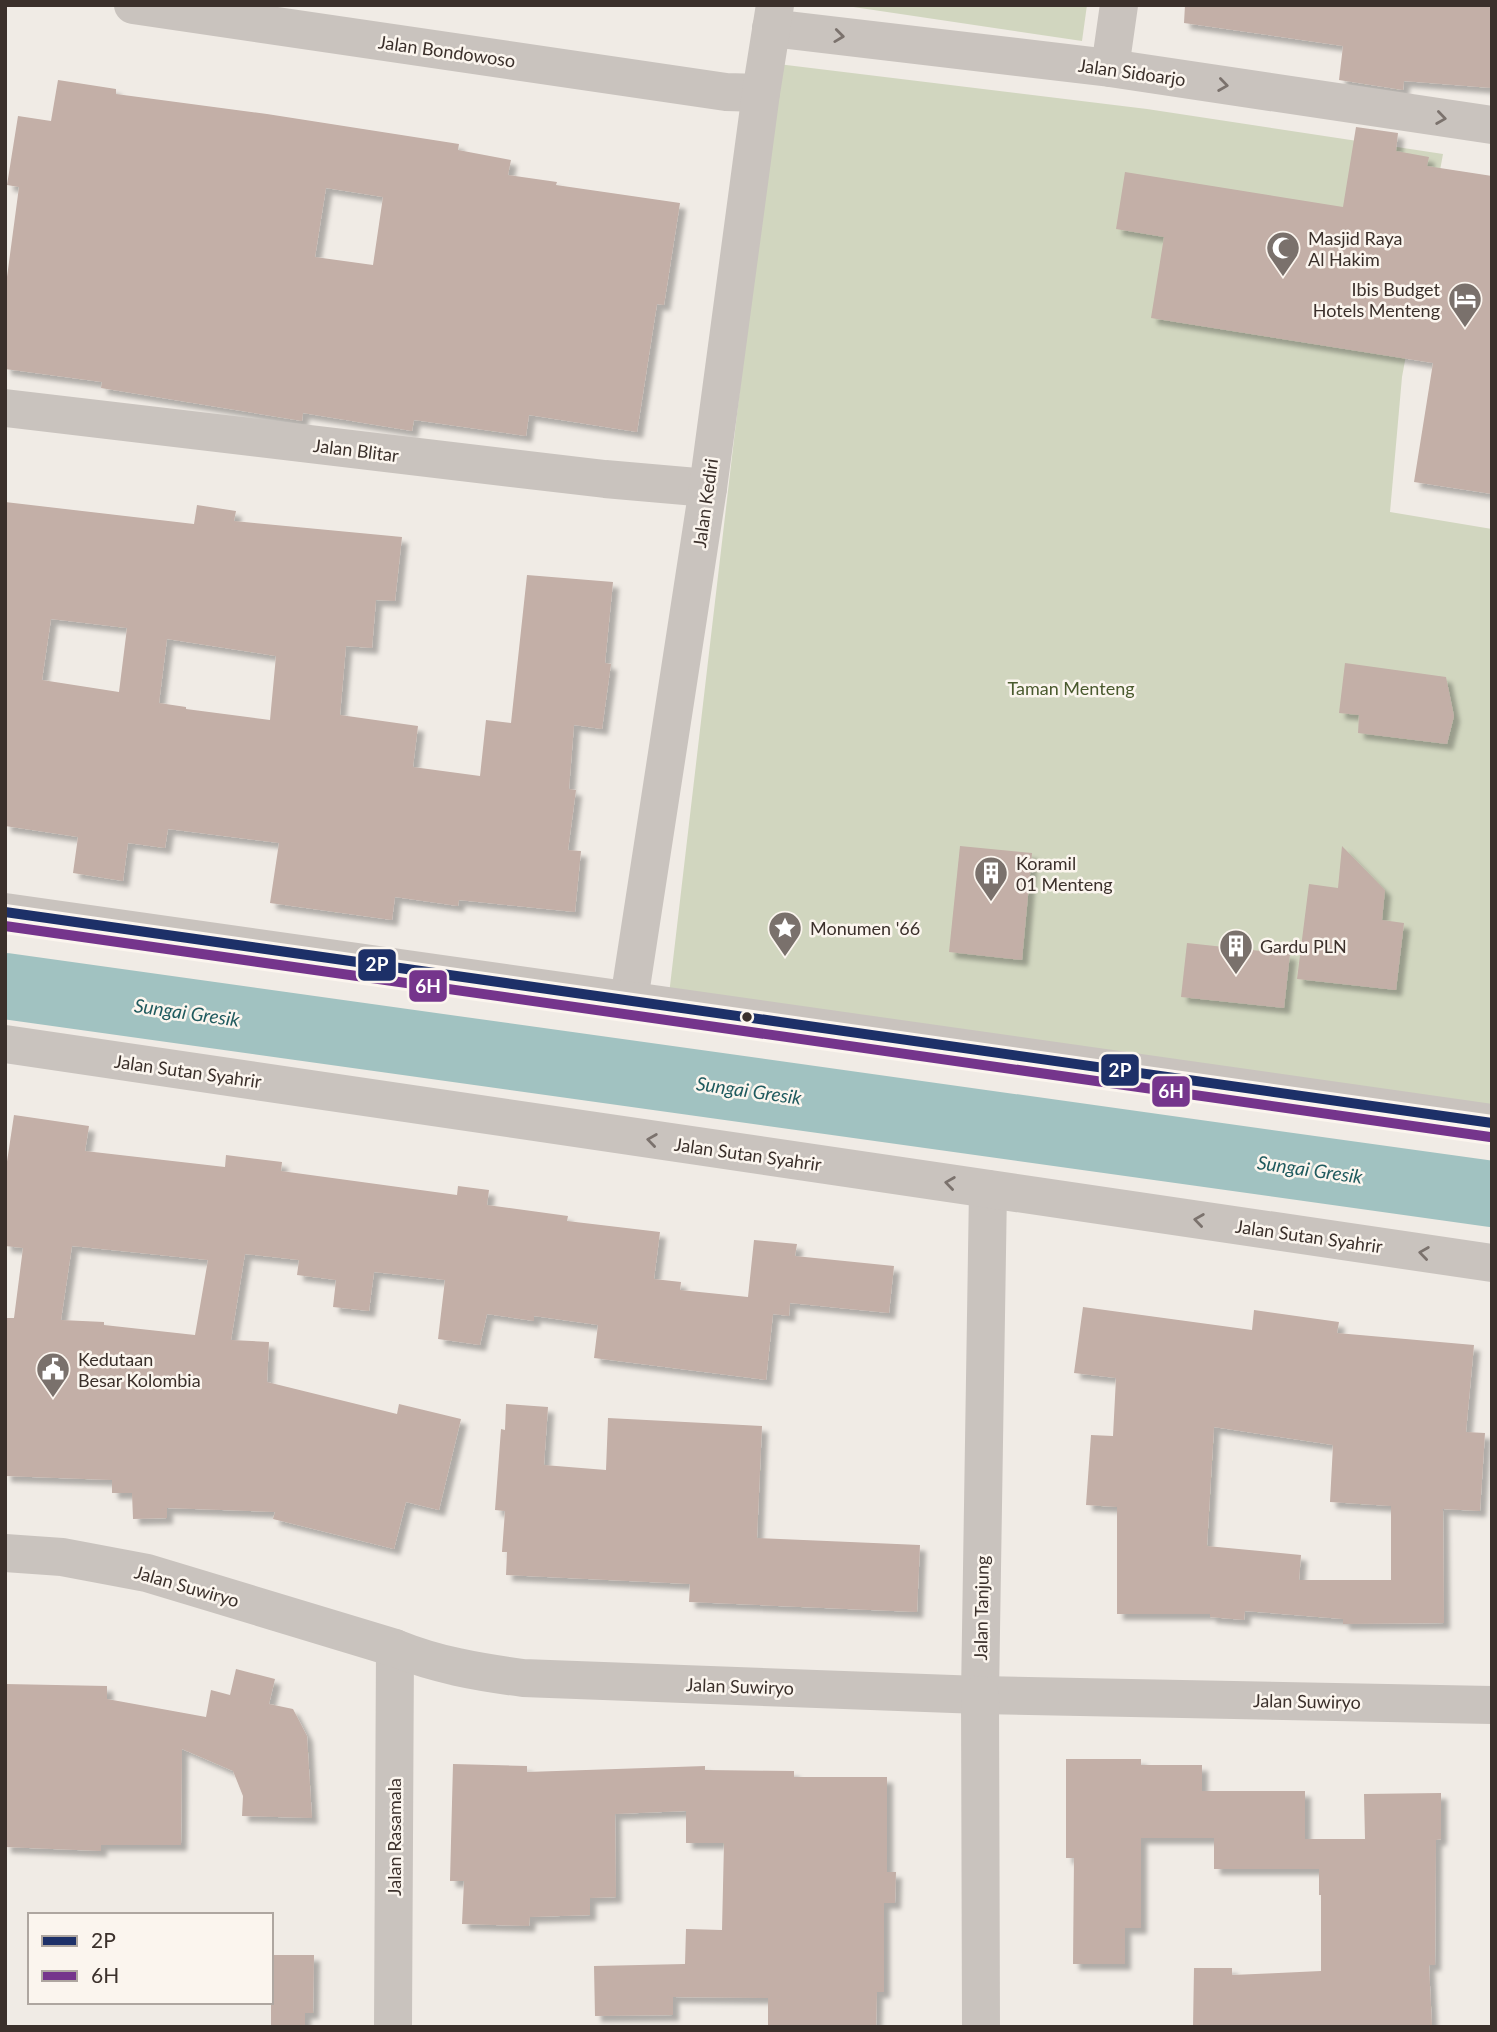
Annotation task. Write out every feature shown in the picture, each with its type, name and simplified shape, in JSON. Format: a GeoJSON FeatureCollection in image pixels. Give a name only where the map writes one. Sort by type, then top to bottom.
{"type":"FeatureCollection","features":[{"type":"Feature","properties":{"kind":"street","name":"Jalan Bondowoso"},"geometry":{"type":"LineString","coordinates":[[133,5],[712,90],[761,93]]}},
{"type":"Feature","properties":{"kind":"street"},"geometry":{"type":"LineString","coordinates":[[1110,68],[1119,5]]}},
{"type":"Feature","properties":{"kind":"street","name":"Jalan Kediri"},"geometry":{"type":"LineString","coordinates":[[629,1000],[708,488],[773,16]]}},
{"type":"Feature","properties":{"kind":"street","name":"Jalan Sidoarjo"},"geometry":{"type":"LineString","coordinates":[[773,16],[1492,125]]}},
{"type":"Feature","properties":{"kind":"street","name":"Jalan Blitar"},"geometry":{"type":"LineString","coordinates":[[5,408],[605,479],[708,488]]}},
{"type":"Feature","properties":{"kind":"street"},"geometry":{"type":"LineString","coordinates":[[5,912],[1492,1123]]}},
{"type":"Feature","properties":{"kind":"street","name":"Jalan Sutan Syahrir"},"geometry":{"type":"LineString","coordinates":[[5,1044],[1492,1263]]}},
{"type":"Feature","properties":{"kind":"street","name":"Jalan Tanjung"},"geometry":{"type":"LineString","coordinates":[[981,2027],[980,1695],[988,1189]]}},
{"type":"Feature","properties":{"kind":"street","name":"Jalan Suwiryo"},"geometry":{"type":"LineString","coordinates":[[5,1553],[62,1557],[147,1573],[438,1663],[523,1678],[980,1695],[1492,1705]]}},
{"type":"Feature","properties":{"kind":"street","name":"Jalan Rasamala"},"geometry":{"type":"LineString","coordinates":[[393,2027],[395,1648]]}},
{"type":"Feature","properties":{"kind":"green space"},"geometry":{"type":"Polygon","coordinates":[[[840,5],[1087,5],[1082,41],[840,5]]]}},
{"type":"Feature","properties":{"kind":"green space","name":"Taman Menteng"},"geometry":{"type":"Polygon","coordinates":[[[778,64],[1147,109],[1443,154],[1402,377],[1390,512],[1492,529],[1492,1106],[668,1003],[778,64]]]}},
{"type":"Feature","properties":{"kind":"building"},"geometry":{"type":"Polygon","coordinates":[[[1185,5],[1492,5],[1492,88],[1404,81],[1403,90],[1339,80],[1343,46],[1184,23],[1185,5]]]}},
{"type":"Feature","properties":{"kind":"building"},"geometry":{"type":"Polygon","coordinates":[[[58,80],[116,89],[116,94],[459,144],[458,150],[511,160],[508,175],[557,182],[556,185],[680,203],[664,305],[657,304],[637,432],[529,415],[526,436],[414,420],[412,431],[303,413],[302,421],[101,388],[102,382],[5,369],[5,292],[19,187],[7,185],[18,116],[51,121],[58,80]],[[326,188],[315,257],[373,265],[383,197],[326,188]]]}},
{"type":"Feature","properties":{"kind":"building","name":"Masjid Raya Al Hakim"},"geometry":{"type":"Polygon","coordinates":[[[1356,127],[1398,133],[1396,151],[1429,157],[1427,166],[1492,176],[1492,494],[1414,482],[1433,363],[1151,318],[1164,237],[1116,229],[1125,172],[1343,207],[1356,127]]]}},
{"type":"Feature","properties":{"kind":"building"},"geometry":{"type":"Polygon","coordinates":[[[5,502],[194,524],[197,505],[236,511],[234,521],[402,537],[395,601],[376,600],[372,648],[346,646],[340,715],[418,726],[413,767],[480,776],[486,720],[511,723],[527,575],[613,582],[605,663],[611,664],[602,729],[574,725],[569,789],[576,790],[568,850],[581,851],[575,912],[459,900],[458,906],[395,897],[392,920],[270,903],[279,843],[168,829],[165,848],[128,843],[123,881],[73,873],[78,837],[5,826],[5,502]],[[51,619],[42,680],[119,692],[127,628],[51,619]],[[167,639],[159,703],[270,720],[276,656],[167,639]]]}},
{"type":"Feature","properties":{"kind":"building"},"geometry":{"type":"Polygon","coordinates":[[[1345,663],[1446,677],[1454,716],[1447,744],[1358,733],[1359,715],[1339,713],[1345,663]]]}},
{"type":"Feature","properties":{"kind":"building","name":"Koramil 01 Menteng"},"geometry":{"type":"Polygon","coordinates":[[[960,846],[1032,853],[1022,960],[949,952],[960,846]]]}},
{"type":"Feature","properties":{"kind":"building"},"geometry":{"type":"Polygon","coordinates":[[[1342,846],[1385,890],[1382,920],[1404,923],[1396,990],[1297,979],[1309,884],[1338,888],[1342,846]]]}},
{"type":"Feature","properties":{"kind":"building","name":"Gardu PLN"},"geometry":{"type":"Polygon","coordinates":[[[1187,943],[1290,954],[1284,1008],[1181,997],[1187,943]]]}},
{"type":"Feature","properties":{"kind":"building"},"geometry":{"type":"Polygon","coordinates":[[[14,1115],[89,1126],[85,1151],[225,1167],[226,1155],[282,1162],[281,1171],[457,1195],[458,1186],[489,1190],[487,1205],[568,1216],[567,1221],[660,1232],[654,1279],[681,1282],[680,1290],[748,1297],[754,1240],[797,1244],[795,1256],[894,1266],[889,1313],[790,1303],[789,1316],[773,1314],[766,1380],[594,1358],[598,1325],[534,1316],[534,1321],[487,1314],[480,1345],[438,1339],[445,1280],[374,1272],[369,1311],[333,1307],[336,1280],[297,1275],[299,1260],[245,1254],[231,1340],[269,1342],[267,1382],[397,1414],[399,1404],[461,1419],[439,1510],[406,1502],[394,1549],[273,1519],[275,1512],[167,1508],[167,1518],[133,1519],[132,1493],[112,1493],[112,1480],[5,1476],[5,1318],[14,1318],[23,1248],[5,1246],[5,1175],[14,1115]],[[72,1246],[61,1320],[104,1322],[104,1325],[195,1335],[208,1260],[72,1246]]]}},
{"type":"Feature","properties":{"kind":"building"},"geometry":{"type":"Polygon","coordinates":[[[1083,1307],[1252,1330],[1254,1310],[1339,1322],[1337,1333],[1474,1345],[1466,1432],[1485,1433],[1480,1511],[1443,1509],[1444,1623],[1343,1624],[1343,1619],[1245,1611],[1244,1620],[1210,1617],[1210,1614],[1117,1614],[1117,1507],[1086,1505],[1091,1435],[1113,1436],[1116,1378],[1074,1373],[1083,1307]],[[1214,1427],[1207,1546],[1301,1555],[1299,1580],[1391,1580],[1391,1506],[1330,1502],[1333,1445],[1214,1427]]]}},
{"type":"Feature","properties":{"kind":"building"},"geometry":{"type":"Polygon","coordinates":[[[506,1404],[548,1407],[544,1465],[606,1470],[608,1418],[762,1426],[757,1538],[920,1545],[917,1612],[689,1602],[690,1584],[506,1575],[507,1552],[502,1552],[505,1511],[495,1510],[501,1429],[505,1430],[506,1404]]]}},
{"type":"Feature","properties":{"kind":"building"},"geometry":{"type":"Polygon","coordinates":[[[236,1669],[275,1679],[269,1704],[293,1709],[307,1736],[312,1818],[242,1816],[243,1796],[233,1771],[182,1749],[181,1845],[101,1845],[101,1851],[5,1847],[5,1684],[107,1686],[107,1699],[206,1717],[211,1690],[230,1695],[236,1669]]]}},
{"type":"Feature","properties":{"kind":"building"},"geometry":{"type":"Polygon","coordinates":[[[1066,1759],[1141,1759],[1141,1765],[1202,1765],[1202,1791],[1305,1791],[1305,1839],[1365,1839],[1364,1794],[1441,1793],[1441,1839],[1436,1840],[1435,1965],[1429,1965],[1432,2027],[1193,2027],[1194,1968],[1232,1968],[1232,1975],[1321,1971],[1319,1869],[1214,1869],[1214,1838],[1141,1838],[1141,1928],[1125,1928],[1125,1964],[1073,1964],[1074,1858],[1066,1858],[1066,1759]]]}},
{"type":"Feature","properties":{"kind":"building"},"geometry":{"type":"Polygon","coordinates":[[[453,1764],[527,1766],[527,1772],[705,1766],[705,1770],[794,1771],[794,1777],[887,1777],[887,1872],[896,1872],[895,1903],[884,1903],[884,1992],[877,1992],[876,2027],[768,2027],[768,1998],[673,1997],[673,2015],[595,2016],[594,1966],[685,1964],[686,1929],[722,1930],[724,1843],[686,1843],[686,1811],[615,1814],[616,1897],[590,1898],[590,1915],[530,1917],[529,1926],[462,1924],[464,1881],[450,1881],[453,1764]]]}},
{"type":"Feature","properties":{"kind":"building"},"geometry":{"type":"Polygon","coordinates":[[[273,1955],[314,1955],[313,2013],[305,2013],[305,2027],[271,2027],[273,1955]]]}},
{"type":"Feature","properties":{"kind":"waterway","name":"Sungai Gresik"},"geometry":{"type":"LineString","coordinates":[[5,986],[1492,1194]]}},
{"type":"Feature","properties":{"kind":"transit line","name":"2P"},"geometry":{"type":"LineString","coordinates":[[5,912],[1492,1123]]}},
{"type":"Feature","properties":{"kind":"transit line","name":"6H"},"geometry":{"type":"LineString","coordinates":[[5,926],[1490,1137]]}},
{"type":"Feature","properties":{"kind":"place","name":"Masjid Raya Al Hakim"},"geometry":{"type":"Point","coordinates":[1283,278]}},
{"type":"Feature","properties":{"kind":"place","name":"Ibis Budget Hotels Menteng"},"geometry":{"type":"Point","coordinates":[1465,329]}},
{"type":"Feature","properties":{"kind":"place","name":"Koramil 01 Menteng"},"geometry":{"type":"Point","coordinates":[991,903]}},
{"type":"Feature","properties":{"kind":"place","name":"Monumen '66"},"geometry":{"type":"Point","coordinates":[785,958]}},
{"type":"Feature","properties":{"kind":"place","name":"Gardu PLN"},"geometry":{"type":"Point","coordinates":[1236,976]}},
{"type":"Feature","properties":{"kind":"place","name":"Kedutaan Besar Kolombia"},"geometry":{"type":"Point","coordinates":[53,1399]}}]}
